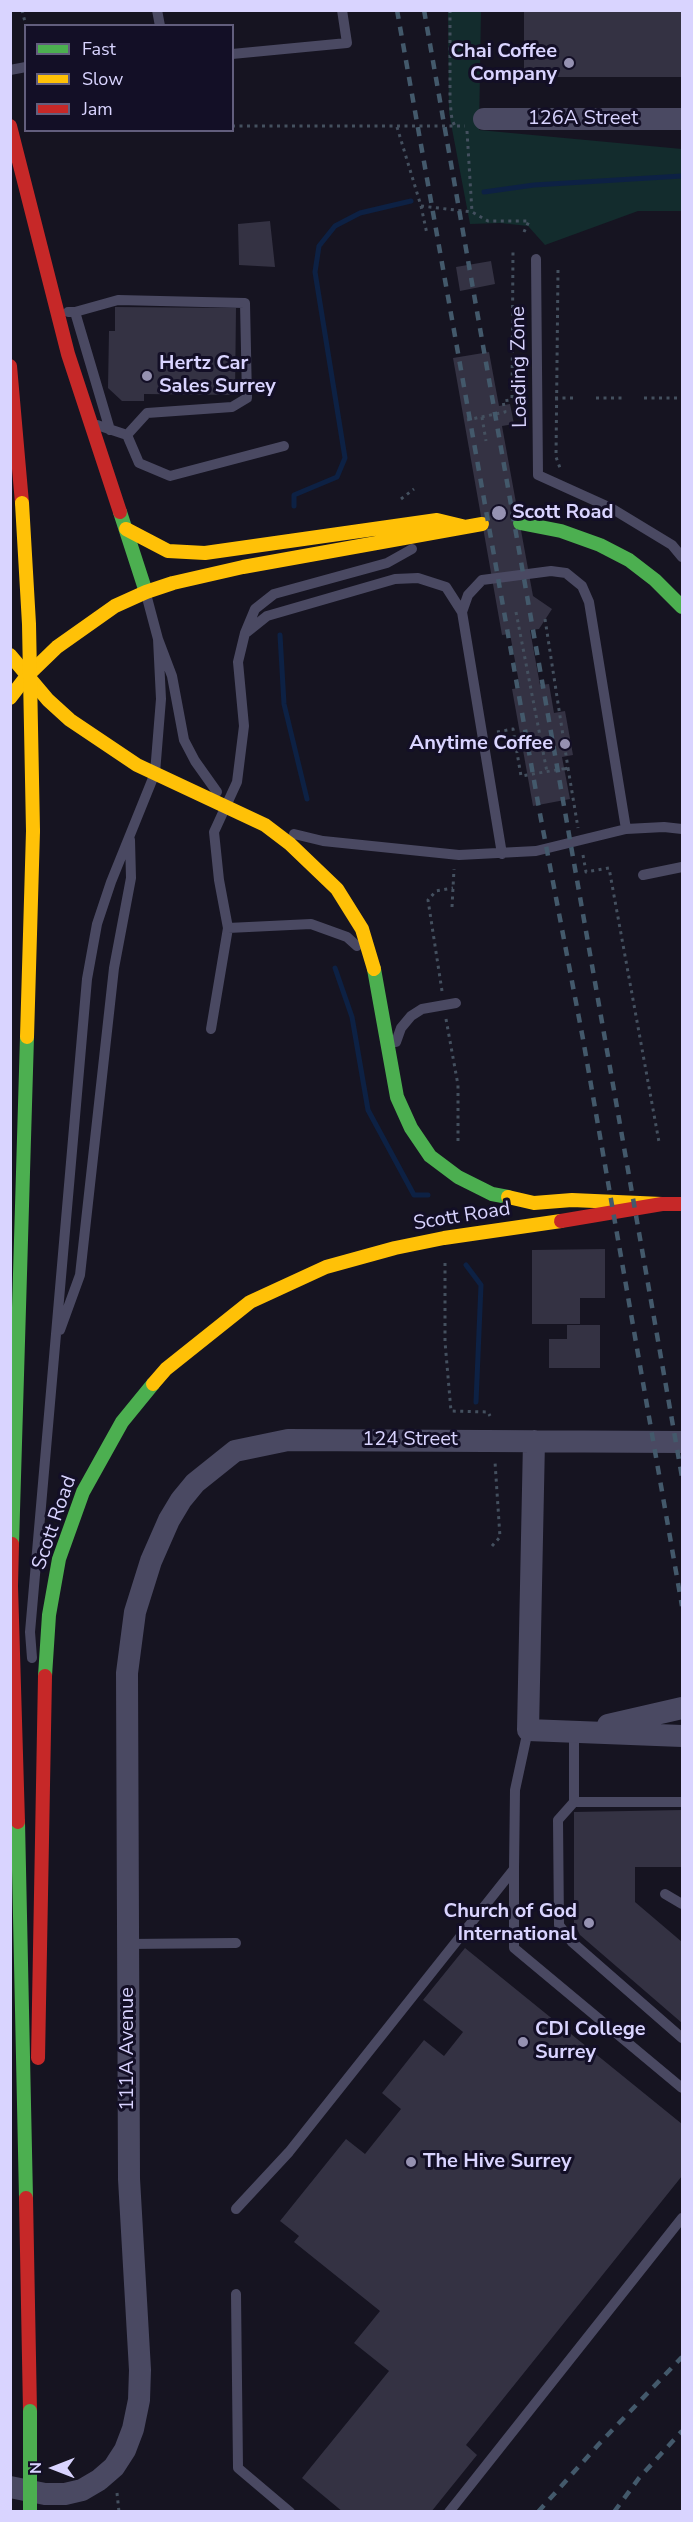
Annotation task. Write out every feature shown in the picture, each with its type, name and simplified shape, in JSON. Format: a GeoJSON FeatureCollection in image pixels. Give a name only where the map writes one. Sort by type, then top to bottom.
{"type":"FeatureCollection","features":[{"type":"Feature","properties":{"kind":"main road"},"geometry":{"type":"LineString","coordinates":[[10,126],[68,354],[146,592]]}},
{"type":"Feature","properties":{"kind":"main road"},"geometry":{"type":"LineString","coordinates":[[10,366],[22,503],[30,646],[33,831],[10,1586],[20,1903],[30,2511]]}},
{"type":"Feature","properties":{"kind":"main road"},"geometry":{"type":"LineString","coordinates":[[126,530],[168,551],[205,553],[437,520],[466,526]]}},
{"type":"Feature","properties":{"kind":"main road"},"geometry":{"type":"LineString","coordinates":[[10,698],[26,677],[57,646],[115,606],[146,592],[173,583],[243,567],[482,524]]}},
{"type":"Feature","properties":{"kind":"main road"},"geometry":{"type":"LineString","coordinates":[[520,524],[561,531],[600,545],[629,560],[655,580],[682,608]]}},
{"type":"Feature","properties":{"kind":"main road"},"geometry":{"type":"LineString","coordinates":[[10,655],[26,677],[70,720],[126,759],[265,825],[291,844],[337,889],[362,929],[373,960],[397,1097],[411,1128],[430,1156],[458,1177],[492,1194],[534,1203],[572,1200],[662,1204]]}},
{"type":"Feature","properties":{"kind":"main road","name":"Scott Road"},"geometry":{"type":"LineString","coordinates":[[30,2411],[45,1675],[49,1615],[59,1559],[83,1492],[122,1422],[166,1369],[250,1302],[326,1267],[395,1248],[444,1238],[521,1228],[662,1204],[682,1204]]}},
{"type":"Feature","properties":{"kind":"street","name":"126A Street"},"geometry":{"type":"LineString","coordinates":[[475,124],[682,119]]}},
{"type":"Feature","properties":{"kind":"street","name":"124 Street"},"geometry":{"type":"LineString","coordinates":[[169,1520],[195,1483],[214,1465],[235,1451],[261,1444],[288,1440],[682,1442]]}},
{"type":"Feature","properties":{"kind":"street"},"geometry":{"type":"LineString","coordinates":[[534,1441],[528,1730],[682,1738]]}},
{"type":"Feature","properties":{"kind":"street","name":"111A Avenue"},"geometry":{"type":"LineString","coordinates":[[10,2487],[45,2494],[65,2494],[82,2490],[99,2480],[114,2467],[125,2450],[133,2429],[139,2400],[140,2370],[129,2179],[127,1673],[135,1612],[151,1561],[169,1520]]}},
{"type":"Feature","properties":{"kind":"street"},"geometry":{"type":"LineString","coordinates":[[577,1732],[682,1708]]}},
{"type":"Feature","properties":{"kind":"lane"},"geometry":{"type":"LineString","coordinates":[[234,54],[347,43],[342,10]]}},
{"type":"Feature","properties":{"kind":"lane","name":"Loading Zone"},"geometry":{"type":"LineString","coordinates":[[536,259],[538,475],[611,508],[672,545],[682,557]]}},
{"type":"Feature","properties":{"kind":"lane"},"geometry":{"type":"LineString","coordinates":[[57,312],[75,312],[118,300],[245,303],[247,398],[232,407],[147,413],[127,435]]}},
{"type":"Feature","properties":{"kind":"lane"},"geometry":{"type":"LineString","coordinates":[[75,312],[110,430]]}},
{"type":"Feature","properties":{"kind":"lane"},"geometry":{"type":"LineString","coordinates":[[90,423],[127,435]]}},
{"type":"Feature","properties":{"kind":"lane"},"geometry":{"type":"LineString","coordinates":[[127,435],[139,463],[170,476],[284,446]]}},
{"type":"Feature","properties":{"kind":"lane"},"geometry":{"type":"LineString","coordinates":[[211,1029],[228,928],[219,880],[214,832],[238,778],[243,736],[238,662],[255,609],[274,594],[387,563],[447,530]]}},
{"type":"Feature","properties":{"kind":"lane"},"geometry":{"type":"LineString","coordinates":[[462,612],[468,595],[482,580],[551,571],[566,573],[582,586],[590,602],[626,829]]}},
{"type":"Feature","properties":{"kind":"lane"},"geometry":{"type":"LineString","coordinates":[[246,633],[267,616],[395,579],[418,578],[446,587],[462,612],[502,854]]}},
{"type":"Feature","properties":{"kind":"lane"},"geometry":{"type":"LineString","coordinates":[[146,592],[158,639],[172,676],[184,741],[227,807]]}},
{"type":"Feature","properties":{"kind":"lane"},"geometry":{"type":"LineString","coordinates":[[33,1667],[30,1632],[87,979],[97,924],[154,773],[161,699],[158,639]]}},
{"type":"Feature","properties":{"kind":"lane"},"geometry":{"type":"LineString","coordinates":[[265,825],[323,841],[459,855],[536,851],[626,829],[682,829]]}},
{"type":"Feature","properties":{"kind":"lane"},"geometry":{"type":"LineString","coordinates":[[55,1345],[80,1275],[114,968],[131,878],[130,837]]}},
{"type":"Feature","properties":{"kind":"lane"},"geometry":{"type":"LineString","coordinates":[[643,874],[682,867]]}},
{"type":"Feature","properties":{"kind":"lane"},"geometry":{"type":"LineString","coordinates":[[228,928],[311,924],[347,937],[373,960]]}},
{"type":"Feature","properties":{"kind":"lane"},"geometry":{"type":"LineString","coordinates":[[389,1061],[401,1028],[411,1016],[422,1010],[456,1003]]}},
{"type":"Feature","properties":{"kind":"lane"},"geometry":{"type":"LineString","coordinates":[[33,1679],[43,1820]]}},
{"type":"Feature","properties":{"kind":"lane"},"geometry":{"type":"LineString","coordinates":[[528,1730],[515,1790],[514,1948],[682,2088]]}},
{"type":"Feature","properties":{"kind":"lane"},"geometry":{"type":"LineString","coordinates":[[577,1732],[574,1802],[558,1820],[560,1925],[572,1942],[682,2038]]}},
{"type":"Feature","properties":{"kind":"lane"},"geometry":{"type":"LineString","coordinates":[[574,1802],[682,1802]]}},
{"type":"Feature","properties":{"kind":"lane"},"geometry":{"type":"LineString","coordinates":[[236,2209],[289,2152],[514,1869]]}},
{"type":"Feature","properties":{"kind":"lane"},"geometry":{"type":"LineString","coordinates":[[665,1894],[682,1904]]}},
{"type":"Feature","properties":{"kind":"lane"},"geometry":{"type":"LineString","coordinates":[[128,1944],[236,1943]]}},
{"type":"Feature","properties":{"kind":"lane"},"geometry":{"type":"LineString","coordinates":[[449,2511],[682,2218]]}},
{"type":"Feature","properties":{"kind":"lane"},"geometry":{"type":"LineString","coordinates":[[236,2294],[238,2468],[290,2511]]}},
{"type":"Feature","properties":{"kind":"path"},"geometry":{"type":"LineString","coordinates":[[450,10],[450,101],[455,126]]}},
{"type":"Feature","properties":{"kind":"path"},"geometry":{"type":"LineString","coordinates":[[234,126],[397,127],[475,124],[472,212]]}},
{"type":"Feature","properties":{"kind":"path"},"geometry":{"type":"LineString","coordinates":[[397,127],[427,234]]}},
{"type":"Feature","properties":{"kind":"path"},"geometry":{"type":"LineString","coordinates":[[421,206],[472,212],[488,221],[530,221],[524,232]]}},
{"type":"Feature","properties":{"kind":"path"},"geometry":{"type":"LineString","coordinates":[[512,398],[513,251]]}},
{"type":"Feature","properties":{"kind":"path"},"geometry":{"type":"LineString","coordinates":[[558,270],[556,457],[558,467],[564,471]]}},
{"type":"Feature","properties":{"kind":"path"},"geometry":{"type":"LineString","coordinates":[[467,420],[505,412],[503,401],[525,398]]}},
{"type":"Feature","properties":{"kind":"path"},"geometry":{"type":"LineString","coordinates":[[550,398],[574,398]]}},
{"type":"Feature","properties":{"kind":"path"},"geometry":{"type":"LineString","coordinates":[[596,398],[625,398]]}},
{"type":"Feature","properties":{"kind":"path"},"geometry":{"type":"LineString","coordinates":[[644,398],[678,398]]}},
{"type":"Feature","properties":{"kind":"path"},"geometry":{"type":"LineString","coordinates":[[482,417],[486,441]]}},
{"type":"Feature","properties":{"kind":"path"},"geometry":{"type":"LineString","coordinates":[[516,612],[547,772]]}},
{"type":"Feature","properties":{"kind":"path"},"geometry":{"type":"LineString","coordinates":[[545,620],[566,769],[586,872],[609,868],[658,1142]]}},
{"type":"Feature","properties":{"kind":"path"},"geometry":{"type":"LineString","coordinates":[[495,732],[513,729],[521,776],[566,769]]}},
{"type":"Feature","properties":{"kind":"path"},"geometry":{"type":"LineString","coordinates":[[453,740],[464,738]]}},
{"type":"Feature","properties":{"kind":"path"},"geometry":{"type":"LineString","coordinates":[[452,907],[455,864]]}},
{"type":"Feature","properties":{"kind":"path"},"geometry":{"type":"LineString","coordinates":[[442,991],[428,915],[428,900],[436,891],[453,888]]}},
{"type":"Feature","properties":{"kind":"path"},"geometry":{"type":"LineString","coordinates":[[446,1017],[458,1085],[458,1148]]}},
{"type":"Feature","properties":{"kind":"path"},"geometry":{"type":"LineString","coordinates":[[444,1258],[444,1342],[451,1410],[488,1412],[490,1416]]}},
{"type":"Feature","properties":{"kind":"path"},"geometry":{"type":"LineString","coordinates":[[492,1546],[500,1538],[495,1460]]}},
{"type":"Feature","properties":{"kind":"green space"},"geometry":{"type":"Polygon","coordinates":[[[448,11],[481,11],[479,130],[682,149],[682,211],[638,211],[545,245],[528,226],[500,223],[470,224],[449,113],[448,11]]]}},
{"type":"Feature","properties":{"kind":"building"},"geometry":{"type":"Polygon","coordinates":[[[524,10],[682,10],[682,77],[524,77],[524,10]]]}},
{"type":"Feature","properties":{"kind":"building"},"geometry":{"type":"Polygon","coordinates":[[[270,221],[275,267],[239,265],[238,224],[270,221]]]}},
{"type":"Feature","properties":{"kind":"building"},"geometry":{"type":"Polygon","coordinates":[[[491,261],[495,284],[460,291],[456,267],[491,261]]]}},
{"type":"Feature","properties":{"kind":"building"},"geometry":{"type":"Polygon","coordinates":[[[115,307],[236,308],[235,395],[144,394],[144,401],[122,401],[108,388],[109,331],[115,331],[115,307]]]}},
{"type":"Feature","properties":{"kind":"building"},"geometry":{"type":"Polygon","coordinates":[[[489,352],[499,406],[510,404],[514,424],[502,426],[533,596],[552,609],[539,629],[530,630],[540,685],[549,684],[554,713],[565,711],[573,755],[562,757],[570,799],[533,806],[512,689],[520,688],[510,634],[502,635],[453,358],[489,352]]]}},
{"type":"Feature","properties":{"kind":"building"},"geometry":{"type":"Polygon","coordinates":[[[605,1249],[605,1298],[580,1298],[580,1324],[532,1324],[532,1250],[605,1249]]]}},
{"type":"Feature","properties":{"kind":"building"},"geometry":{"type":"Polygon","coordinates":[[[567,1325],[600,1325],[600,1368],[549,1368],[549,1339],[567,1339],[567,1325]]]}},
{"type":"Feature","properties":{"kind":"building"},"geometry":{"type":"Polygon","coordinates":[[[682,1810],[682,1867],[635,1867],[635,1902],[682,1942],[682,2023],[580,1935],[574,1923],[574,1812],[682,1810]]]}},
{"type":"Feature","properties":{"kind":"building"},"geometry":{"type":"Polygon","coordinates":[[[465,1948],[682,2124],[682,2176],[466,2445],[477,2455],[431,2512],[343,2512],[302,2478],[389,2371],[354,2343],[380,2311],[294,2242],[299,2236],[280,2221],[346,2139],[365,2154],[401,2109],[382,2093],[424,2040],[444,2056],[463,2032],[423,2000],[465,1948]]]}},
{"type":"Feature","properties":{"kind":"waterway"},"geometry":{"type":"LineString","coordinates":[[484,192],[534,185],[682,176]]}},
{"type":"Feature","properties":{"kind":"waterway"},"geometry":{"type":"LineString","coordinates":[[294,506],[294,495],[337,477],[345,458],[315,272],[319,246],[335,226],[360,213],[411,201]]}},
{"type":"Feature","properties":{"kind":"waterway"},"geometry":{"type":"LineString","coordinates":[[280,635],[284,704],[307,799]]}},
{"type":"Feature","properties":{"kind":"waterway"},"geometry":{"type":"LineString","coordinates":[[335,968],[352,1017],[368,1110],[414,1195],[428,1195]]}},
{"type":"Feature","properties":{"kind":"waterway"},"geometry":{"type":"LineString","coordinates":[[466,1265],[481,1285],[476,1402]]}},
{"type":"Feature","properties":{"kind":"railway"},"geometry":{"type":"LineString","coordinates":[[397,10],[540,814],[583,1039],[682,1606]]}},
{"type":"Feature","properties":{"kind":"railway"},"geometry":{"type":"LineString","coordinates":[[424,10],[682,1477]]}},
{"type":"Feature","properties":{"kind":"railway"},"geometry":{"type":"LineString","coordinates":[[538,2512],[682,2357]]}},
{"type":"Feature","properties":{"kind":"railway"},"geometry":{"type":"LineString","coordinates":[[614,2512],[639,2478],[682,2431]]}},
{"type":"Feature","properties":{"kind":"traffic: fast"},"geometry":{"type":"LineString","coordinates":[[120,512],[146,592]]}},
{"type":"Feature","properties":{"kind":"traffic: fast"},"geometry":{"type":"LineString","coordinates":[[520,523],[561,531],[600,545],[629,560],[655,580],[682,607]]}},
{"type":"Feature","properties":{"kind":"traffic: fast"},"geometry":{"type":"LineString","coordinates":[[374,969],[397,1097],[411,1128],[430,1156],[458,1177],[492,1194],[508,1197]]}},
{"type":"Feature","properties":{"kind":"traffic: fast"},"geometry":{"type":"LineString","coordinates":[[12,1544],[27,1037]]}},
{"type":"Feature","properties":{"kind":"traffic: fast"},"geometry":{"type":"LineString","coordinates":[[45,1676],[49,1615],[59,1559],[83,1492],[122,1422],[153,1384]]}},
{"type":"Feature","properties":{"kind":"traffic: fast"},"geometry":{"type":"LineString","coordinates":[[18,1822],[26,2198]]}},
{"type":"Feature","properties":{"kind":"traffic: fast"},"geometry":{"type":"LineString","coordinates":[[30,2411],[30,2512]]}},
{"type":"Feature","properties":{"kind":"traffic: slow"},"geometry":{"type":"LineString","coordinates":[[22,503],[29,624],[33,831]]}},
{"type":"Feature","properties":{"kind":"traffic: slow"},"geometry":{"type":"LineString","coordinates":[[126,529],[168,551],[205,553],[437,520],[466,527]]}},
{"type":"Feature","properties":{"kind":"traffic: slow"},"geometry":{"type":"LineString","coordinates":[[10,698],[26,677],[57,647],[115,606],[146,592],[173,583],[243,567],[482,524]]}},
{"type":"Feature","properties":{"kind":"traffic: slow"},"geometry":{"type":"LineString","coordinates":[[10,655],[48,700],[70,720],[137,765],[265,825],[290,844],[337,889],[362,929],[374,969]]}},
{"type":"Feature","properties":{"kind":"traffic: slow"},"geometry":{"type":"LineString","coordinates":[[27,1037],[33,831]]}},
{"type":"Feature","properties":{"kind":"traffic: slow"},"geometry":{"type":"LineString","coordinates":[[508,1197],[534,1203],[572,1200],[662,1204]]}},
{"type":"Feature","properties":{"kind":"traffic: slow"},"geometry":{"type":"LineString","coordinates":[[153,1384],[166,1369],[250,1302],[326,1267],[395,1248],[444,1238],[561,1221]]}},
{"type":"Feature","properties":{"kind":"traffic: jam"},"geometry":{"type":"LineString","coordinates":[[10,126],[68,354],[120,512]]}},
{"type":"Feature","properties":{"kind":"traffic: jam"},"geometry":{"type":"LineString","coordinates":[[10,366],[22,503]]}},
{"type":"Feature","properties":{"kind":"traffic: jam"},"geometry":{"type":"LineString","coordinates":[[561,1221],[662,1204],[682,1204]]}},
{"type":"Feature","properties":{"kind":"traffic: jam"},"geometry":{"type":"LineString","coordinates":[[12,1544],[11,1586],[18,1822]]}},
{"type":"Feature","properties":{"kind":"traffic: jam"},"geometry":{"type":"LineString","coordinates":[[38,2058],[45,1676]]}},
{"type":"Feature","properties":{"kind":"traffic: jam"},"geometry":{"type":"LineString","coordinates":[[26,2198],[30,2411]]}},
{"type":"Feature","properties":{"kind":"place","name":"Chai Coffee Company"},"geometry":{"type":"Point","coordinates":[569,63]}},
{"type":"Feature","properties":{"kind":"place","name":"Hertz Car Sales Surrey"},"geometry":{"type":"Point","coordinates":[147,376]}},
{"type":"Feature","properties":{"kind":"place","name":"Scott Road"},"geometry":{"type":"Point","coordinates":[499,513]}},
{"type":"Feature","properties":{"kind":"place","name":"Anytime Coffee"},"geometry":{"type":"Point","coordinates":[565,744]}},
{"type":"Feature","properties":{"kind":"place","name":"Church of God International"},"geometry":{"type":"Point","coordinates":[589,1923]}},
{"type":"Feature","properties":{"kind":"place","name":"CDI College Surrey"},"geometry":{"type":"Point","coordinates":[523,2042]}},
{"type":"Feature","properties":{"kind":"place","name":"The Hive Surrey"},"geometry":{"type":"Point","coordinates":[411,2162]}}]}
